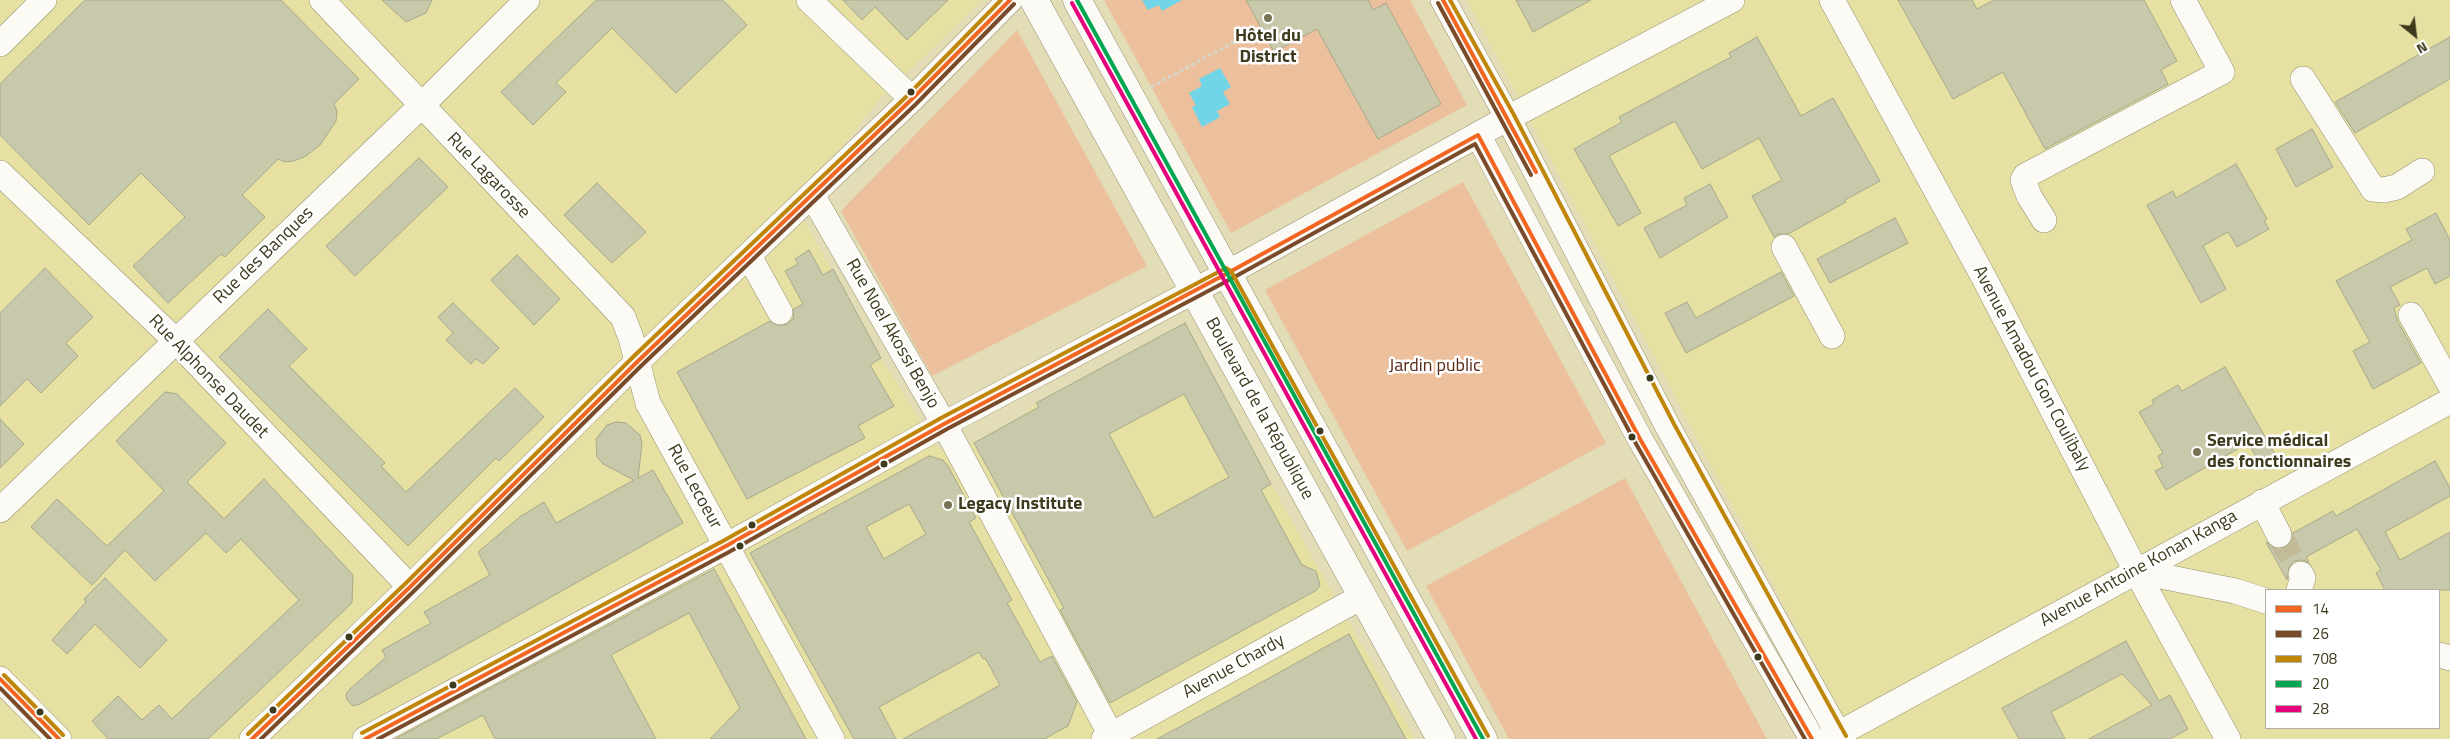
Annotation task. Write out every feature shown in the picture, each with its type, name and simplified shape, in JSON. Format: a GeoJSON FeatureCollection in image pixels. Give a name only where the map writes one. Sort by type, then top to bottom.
{"type":"FeatureCollection","features":[{"type":"Feature","properties":{"kind":"main road","name":"Boulevard de la République"},"geometry":{"type":"LineString","coordinates":[[1034,0],[1441,739]]}},
{"type":"Feature","properties":{"kind":"main road","name":"Boulevard de la République"},"geometry":{"type":"LineString","coordinates":[[1077,0],[1483,739]]}},
{"type":"Feature","properties":{"kind":"street"},"geometry":{"type":"LineString","coordinates":[[0,44],[44,0]]}},
{"type":"Feature","properties":{"kind":"street","name":"Rue Lagarosse"},"geometry":{"type":"LineString","coordinates":[[322,0],[623,317],[632,338],[637,362]]}},
{"type":"Feature","properties":{"kind":"street","name":"Rue des Banques"},"geometry":{"type":"LineString","coordinates":[[0,510],[421,106],[528,0]]}},
{"type":"Feature","properties":{"kind":"street"},"geometry":{"type":"LineString","coordinates":[[809,0],[912,99]]}},
{"type":"Feature","properties":{"kind":"street"},"geometry":{"type":"LineString","coordinates":[[260,736],[637,362],[912,99],[1010,0]]}},
{"type":"Feature","properties":{"kind":"street"},"geometry":{"type":"LineString","coordinates":[[1443,0],[1508,118],[1668,427],[1836,737]]}},
{"type":"Feature","properties":{"kind":"street"},"geometry":{"type":"LineString","coordinates":[[365,739],[726,546],[944,424],[1226,274],[1508,118],[1732,0]]}},
{"type":"Feature","properties":{"kind":"street","name":"Avenue Amadou Gon Coulibaly"},"geometry":{"type":"LineString","coordinates":[[1832,0],[1983,276],[2136,571],[2228,739]]}},
{"type":"Feature","properties":{"kind":"street"},"geometry":{"type":"LineString","coordinates":[[2044,220],[2029,196],[2023,180],[2025,176],[2222,72],[2182,0]]}},
{"type":"Feature","properties":{"kind":"street"},"geometry":{"type":"LineString","coordinates":[[2303,79],[2373,189],[2384,190],[2397,187],[2422,171]]}},
{"type":"Feature","properties":{"kind":"street"},"geometry":{"type":"LineString","coordinates":[[1478,135],[1641,440],[1812,739]]}},
{"type":"Feature","properties":{"kind":"street","name":"Rue Alphonse Daudet"},"geometry":{"type":"LineString","coordinates":[[0,173],[176,341],[410,587]]}},
{"type":"Feature","properties":{"kind":"street","name":"Rue Noel Akossi Benjo"},"geometry":{"type":"LineString","coordinates":[[812,195],[944,424],[1109,738]]}},
{"type":"Feature","properties":{"kind":"street"},"geometry":{"type":"LineString","coordinates":[[1784,247],[1832,336]]}},
{"type":"Feature","properties":{"kind":"street"},"geometry":{"type":"LineString","coordinates":[[749,256],[780,312]]}},
{"type":"Feature","properties":{"kind":"street"},"geometry":{"type":"LineString","coordinates":[[2411,315],[2450,385]]}},
{"type":"Feature","properties":{"kind":"street","name":"Rue Lecoeur"},"geometry":{"type":"LineString","coordinates":[[637,362],[648,403],[832,739]]}},
{"type":"Feature","properties":{"kind":"street","name":"Avenue Antoine Konan Kanga"},"geometry":{"type":"LineString","coordinates":[[1836,737],[2262,502],[2450,401]]}},
{"type":"Feature","properties":{"kind":"street"},"geometry":{"type":"LineString","coordinates":[[2262,502],[2279,535]]}},
{"type":"Feature","properties":{"kind":"street"},"geometry":{"type":"LineString","coordinates":[[2136,571],[2235,591],[2265,600]]}},
{"type":"Feature","properties":{"kind":"street","name":"Avenue Chardy"},"geometry":{"type":"LineString","coordinates":[[1109,738],[1363,596]]}},
{"type":"Feature","properties":{"kind":"street"},"geometry":{"type":"LineString","coordinates":[[0,678],[59,739]]}},
{"type":"Feature","properties":{"kind":"path"},"geometry":{"type":"LineString","coordinates":[[1130,98],[1247,35]]}},
{"type":"Feature","properties":{"kind":"shaded area"},"geometry":{"type":"Polygon","coordinates":[[[0,0],[983,0],[882,97],[795,204],[881,358],[938,449],[974,442],[1021,417],[1036,403],[1185,323],[1271,484],[1415,739],[0,739],[0,0]]]}},
{"type":"Feature","properties":{"kind":"shaded area"},"geometry":{"type":"Polygon","coordinates":[[[1467,0],[2450,0],[2450,739],[1839,739],[1851,732],[1467,0]]]}},
{"type":"Feature","properties":{"kind":"green space"},"geometry":{"type":"Polygon","coordinates":[[[1104,0],[1410,0],[1467,105],[1231,233],[1104,0]]]}},
{"type":"Feature","properties":{"kind":"green space"},"geometry":{"type":"Polygon","coordinates":[[[1017,30],[1147,266],[932,376],[841,211],[1017,30]]]}},
{"type":"Feature","properties":{"kind":"green space","name":"Jardin public"},"geometry":{"type":"Polygon","coordinates":[[[1463,182],[1606,443],[1407,551],[1265,290],[1463,182]]]}},
{"type":"Feature","properties":{"kind":"green space"},"geometry":{"type":"Polygon","coordinates":[[[1625,478],[1767,739],[1509,739],[1426,586],[1625,478]]]}},
{"type":"Feature","properties":{"kind":"water"},"geometry":{"type":"Polygon","coordinates":[[[1142,0],[1182,0],[1162,11],[1159,5],[1148,10],[1142,0]]]}},
{"type":"Feature","properties":{"kind":"water"},"geometry":{"type":"Polygon","coordinates":[[[1220,68],[1231,87],[1223,92],[1230,104],[1217,111],[1220,117],[1202,127],[1192,107],[1196,105],[1189,93],[1202,86],[1199,79],[1220,68]]]}},
{"type":"Feature","properties":{"kind":"building"},"geometry":{"type":"Polygon","coordinates":[[[85,0],[281,0],[359,79],[334,104],[337,111],[336,121],[320,145],[306,156],[294,161],[285,162],[278,159],[242,195],[265,217],[225,257],[221,254],[168,303],[133,266],[185,217],[141,173],[89,225],[0,135],[0,84],[85,0]]]}},
{"type":"Feature","properties":{"kind":"building"},"geometry":{"type":"Polygon","coordinates":[[[382,0],[432,0],[426,13],[406,22],[382,0]]]}},
{"type":"Feature","properties":{"kind":"building"},"geometry":{"type":"Polygon","coordinates":[[[596,0],[723,0],[747,25],[676,93],[612,28],[556,83],[566,92],[533,125],[501,92],[596,0]]]}},
{"type":"Feature","properties":{"kind":"building"},"geometry":{"type":"Polygon","coordinates":[[[843,0],[948,0],[907,40],[875,7],[862,20],[843,0]]]}},
{"type":"Feature","properties":{"kind":"building"},"geometry":{"type":"Polygon","coordinates":[[[1246,0],[1368,0],[1373,10],[1386,3],[1441,104],[1378,139],[1317,29],[1274,52],[1246,0]]]}},
{"type":"Feature","properties":{"kind":"building"},"geometry":{"type":"Polygon","coordinates":[[[1516,0],[1591,0],[1533,32],[1516,0]]]}},
{"type":"Feature","properties":{"kind":"building"},"geometry":{"type":"Polygon","coordinates":[[[1898,0],[1972,0],[1977,9],[1994,0],[2144,0],[2177,61],[2161,70],[2168,84],[2045,149],[2003,72],[1953,99],[1898,0]]]}},
{"type":"Feature","properties":{"kind":"building"},"geometry":{"type":"Polygon","coordinates":[[[1757,37],[1801,116],[1833,98],[1880,181],[1788,234],[1778,234],[1774,237],[1752,196],[1782,180],[1759,138],[1702,169],[1675,121],[1609,156],[1641,213],[1618,226],[1574,149],[1622,122],[1619,117],[1731,57],[1729,53],[1757,37]]]}},
{"type":"Feature","properties":{"kind":"building"},"geometry":{"type":"Polygon","coordinates":[[[2450,37],[2450,79],[2355,133],[2335,102],[2450,37]]]}},
{"type":"Feature","properties":{"kind":"building"},"geometry":{"type":"Polygon","coordinates":[[[2312,129],[2333,167],[2296,187],[2276,149],[2312,129]]]}},
{"type":"Feature","properties":{"kind":"building"},"geometry":{"type":"Polygon","coordinates":[[[419,158],[448,187],[355,276],[326,246],[419,158]]]}},
{"type":"Feature","properties":{"kind":"building"},"geometry":{"type":"Polygon","coordinates":[[[2236,164],[2267,219],[2264,221],[2269,229],[2237,247],[2228,232],[2203,246],[2226,289],[2201,303],[2147,205],[2173,191],[2176,198],[2236,164]]]}},
{"type":"Feature","properties":{"kind":"building"},"geometry":{"type":"Polygon","coordinates":[[[597,183],[646,232],[612,263],[564,215],[597,183]]]}},
{"type":"Feature","properties":{"kind":"building"},"geometry":{"type":"Polygon","coordinates":[[[1710,184],[1728,217],[1660,258],[1644,228],[1687,205],[1684,198],[1710,184]]]}},
{"type":"Feature","properties":{"kind":"building"},"geometry":{"type":"Polygon","coordinates":[[[2436,213],[2450,240],[2450,276],[2435,284],[2427,268],[2390,287],[2400,305],[2394,308],[2398,322],[2421,363],[2373,389],[2353,351],[2370,342],[2336,281],[2412,240],[2406,229],[2436,213]]]}},
{"type":"Feature","properties":{"kind":"building"},"geometry":{"type":"Polygon","coordinates":[[[1895,218],[1908,243],[1830,283],[1817,259],[1895,218]]]}},
{"type":"Feature","properties":{"kind":"building"},"geometry":{"type":"Polygon","coordinates":[[[809,250],[823,275],[833,269],[881,358],[870,365],[894,406],[858,426],[865,438],[747,499],[677,372],[770,321],[779,326],[787,324],[793,319],[794,309],[803,304],[785,271],[798,264],[795,259],[809,250]]]}},
{"type":"Feature","properties":{"kind":"building"},"geometry":{"type":"Polygon","coordinates":[[[517,255],[560,299],[534,325],[491,280],[517,255]]]}},
{"type":"Feature","properties":{"kind":"building"},"geometry":{"type":"Polygon","coordinates":[[[45,268],[93,317],[66,343],[78,356],[41,393],[27,379],[0,406],[0,313],[45,268]]]}},
{"type":"Feature","properties":{"kind":"building"},"geometry":{"type":"Polygon","coordinates":[[[1781,272],[1794,296],[1686,353],[1665,313],[1687,302],[1696,318],[1781,272]]]}},
{"type":"Feature","properties":{"kind":"building"},"geometry":{"type":"Polygon","coordinates":[[[453,303],[499,348],[483,364],[476,359],[471,364],[446,340],[453,333],[438,317],[453,303]]]}},
{"type":"Feature","properties":{"kind":"building"},"geometry":{"type":"Polygon","coordinates":[[[268,309],[307,349],[289,366],[385,463],[381,466],[406,492],[515,388],[544,417],[499,461],[496,458],[408,546],[219,357],[268,309]]]}},
{"type":"Feature","properties":{"kind":"building"},"geometry":{"type":"Polygon","coordinates":[[[1185,323],[1271,484],[1261,490],[1302,565],[1316,571],[1320,585],[1317,590],[1110,703],[1060,610],[1064,608],[974,443],[1039,407],[1036,403],[1185,323]],[[1184,394],[1109,434],[1154,518],[1229,477],[1184,394]]]}},
{"type":"Feature","properties":{"kind":"building"},"geometry":{"type":"Polygon","coordinates":[[[2225,367],[2279,461],[2264,470],[2248,443],[2166,490],[2155,471],[2163,467],[2158,456],[2163,453],[2139,412],[2154,404],[2152,400],[2178,385],[2182,391],[2225,367]]]}},
{"type":"Feature","properties":{"kind":"building"},"geometry":{"type":"Polygon","coordinates":[[[165,392],[177,394],[226,443],[187,482],[224,519],[264,479],[353,575],[352,603],[208,739],[108,739],[92,721],[118,696],[142,720],[159,705],[172,719],[299,600],[241,539],[226,553],[206,533],[155,581],[125,550],[92,585],[31,527],[57,499],[107,546],[164,491],[116,441],[165,392]]]}},
{"type":"Feature","properties":{"kind":"building"},"geometry":{"type":"Polygon","coordinates":[[[0,419],[24,444],[0,468],[0,419]]]}},
{"type":"Feature","properties":{"kind":"building"},"geometry":{"type":"Polygon","coordinates":[[[616,422],[626,423],[640,435],[642,444],[638,478],[653,470],[683,523],[360,704],[353,706],[347,700],[346,694],[386,657],[382,650],[431,623],[424,612],[490,575],[478,552],[521,516],[544,502],[556,523],[634,480],[603,464],[597,457],[596,439],[607,425],[616,422]]]}},
{"type":"Feature","properties":{"kind":"building"},"geometry":{"type":"Polygon","coordinates":[[[929,456],[943,460],[976,518],[969,522],[1012,600],[1007,603],[1040,662],[1052,656],[1077,702],[1068,726],[1044,739],[903,739],[1000,685],[985,658],[983,659],[979,652],[879,707],[896,739],[854,739],[750,553],[929,456]],[[909,504],[866,527],[884,559],[926,534],[909,504]]]}},
{"type":"Feature","properties":{"kind":"building"},"geometry":{"type":"Polygon","coordinates":[[[2435,461],[2450,488],[2450,496],[2385,532],[2400,560],[2450,532],[2450,590],[2384,589],[2376,573],[2381,570],[2357,529],[2306,557],[2309,562],[2294,561],[2289,567],[2287,580],[2266,542],[2278,549],[2285,548],[2291,542],[2293,533],[2333,511],[2336,516],[2435,461]]]}},
{"type":"Feature","properties":{"kind":"building"},"geometry":{"type":"Polygon","coordinates":[[[714,569],[806,739],[710,739],[740,708],[689,613],[611,655],[656,739],[495,739],[483,715],[436,739],[395,739],[714,569]]]}},
{"type":"Feature","properties":{"kind":"building"},"geometry":{"type":"Polygon","coordinates":[[[105,578],[167,640],[140,668],[95,624],[67,654],[52,640],[86,602],[84,599],[105,578]]]}},
{"type":"Feature","properties":{"kind":"building"},"geometry":{"type":"Polygon","coordinates":[[[1349,634],[1406,739],[1157,739],[1220,705],[1349,634]]]}},
{"type":"Feature","properties":{"kind":"building"},"geometry":{"type":"Polygon","coordinates":[[[2126,641],[2159,701],[2170,695],[2188,729],[2170,739],[2089,739],[2152,705],[2122,674],[2051,712],[2065,739],[2019,739],[2002,708],[2126,641]]]}},
{"type":"Feature","properties":{"kind":"tunnel"},"geometry":{"type":"LineString","coordinates":[[2279,535],[2301,574]]}},
{"type":"Feature","properties":{"kind":"transit line","name":"708"},"geometry":{"type":"LineString","coordinates":[[248,734],[406,583],[633,357],[908,95],[1001,0]]}},
{"type":"Feature","properties":{"kind":"transit line","name":"14"},"geometry":{"type":"LineString","coordinates":[[252,739],[410,587],[637,362],[912,99],[1010,0]]}},
{"type":"Feature","properties":{"kind":"transit line","name":"20"},"geometry":{"type":"LineString","coordinates":[[1077,0],[1483,739]]}},
{"type":"Feature","properties":{"kind":"transit line","name":"14"},"geometry":{"type":"LineString","coordinates":[[1443,0],[1536,172]]}},
{"type":"Feature","properties":{"kind":"transit line","name":"708"},"geometry":{"type":"LineString","coordinates":[[1450,0],[1514,115],[1674,424],[1846,736]]}},
{"type":"Feature","properties":{"kind":"transit line","name":"28"},"geometry":{"type":"LineString","coordinates":[[1072,3],[1476,739]]}},
{"type":"Feature","properties":{"kind":"transit line","name":"26"},"geometry":{"type":"LineString","coordinates":[[1438,3],[1531,175]]}},
{"type":"Feature","properties":{"kind":"transit line","name":"26"},"geometry":{"type":"LineString","coordinates":[[261,739],[414,591],[641,366],[916,104],[1014,4]]}},
{"type":"Feature","properties":{"kind":"transit line","name":"14"},"geometry":{"type":"LineString","coordinates":[[365,739],[726,546],[944,424],[1226,274],[1478,135],[1640,439],[1812,739]]}},
{"type":"Feature","properties":{"kind":"transit line","name":"26"},"geometry":{"type":"LineString","coordinates":[[378,739],[729,552],[947,429],[1229,280],[1475,144],[1635,442],[1805,739]]}},
{"type":"Feature","properties":{"kind":"transit line","name":"708"},"geometry":{"type":"LineString","coordinates":[[362,733],[723,541],[941,418],[1226,268],[1231,271],[1488,736]]}},
{"type":"Feature","properties":{"kind":"transit line","name":"708"},"geometry":{"type":"LineString","coordinates":[[4,675],[63,735]]}},
{"type":"Feature","properties":{"kind":"transit line","name":"14"},"geometry":{"type":"LineString","coordinates":[[0,679],[59,739]]}},
{"type":"Feature","properties":{"kind":"transit line","name":"26"},"geometry":{"type":"LineString","coordinates":[[0,688],[50,739]]}},
{"type":"Feature","properties":{"kind":"place","name":"Hôtel du District"},"geometry":{"type":"Point","coordinates":[1268,18]}},
{"type":"Feature","properties":{"kind":"place","name":"Service médical des fonctionnaires"},"geometry":{"type":"Point","coordinates":[2197,452]}},
{"type":"Feature","properties":{"kind":"place","name":"Legacy Institute"},"geometry":{"type":"Point","coordinates":[948,505]}}]}
